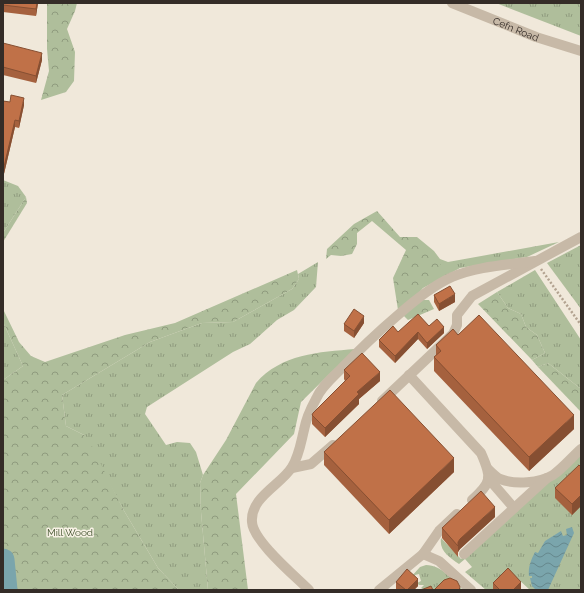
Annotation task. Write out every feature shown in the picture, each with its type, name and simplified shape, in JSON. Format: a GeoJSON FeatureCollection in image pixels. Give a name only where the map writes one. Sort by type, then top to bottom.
{"type":"FeatureCollection","features":[{"type":"Feature","properties":{"kind":"street","name":"Cefn Road"},"geometry":{"type":"LineString","coordinates":[[452,3],[536,37],[581,51]]}},
{"type":"Feature","properties":{"kind":"street"},"geometry":{"type":"LineString","coordinates":[[375,407],[453,334],[456,330],[460,311],[472,296],[581,237]]}},
{"type":"Feature","properties":{"kind":"street"},"geometry":{"type":"LineString","coordinates":[[309,590],[265,546],[255,532],[252,521],[254,508],[264,494],[292,468],[297,456],[307,418],[319,393],[352,357],[416,299],[448,279],[484,268],[535,261]]}},
{"type":"Feature","properties":{"kind":"street"},"geometry":{"type":"LineString","coordinates":[[409,376],[481,453],[488,474],[501,493],[514,508]]}},
{"type":"Feature","properties":{"kind":"street"},"geometry":{"type":"LineString","coordinates":[[292,468],[311,464],[341,438]]}},
{"type":"Feature","properties":{"kind":"street"},"geometry":{"type":"LineString","coordinates":[[488,474],[500,479],[514,482],[547,478],[555,474],[581,449]]}},
{"type":"Feature","properties":{"kind":"street"},"geometry":{"type":"LineString","coordinates":[[379,590],[422,554],[439,531],[486,488],[488,474]]}},
{"type":"Feature","properties":{"kind":"street"},"geometry":{"type":"LineString","coordinates":[[464,554],[547,478]]}},
{"type":"Feature","properties":{"kind":"street"},"geometry":{"type":"LineString","coordinates":[[501,493],[514,482]]}},
{"type":"Feature","properties":{"kind":"street"},"geometry":{"type":"LineString","coordinates":[[422,554],[439,561],[471,590]]}},
{"type":"Feature","properties":{"kind":"path"},"geometry":{"type":"LineString","coordinates":[[535,261],[581,325]]}},
{"type":"Feature","properties":{"kind":"green space"},"geometry":{"type":"Polygon","coordinates":[[[47,3],[77,3],[67,29],[75,52],[74,81],[66,92],[41,100],[49,71],[47,49],[47,3]]]}},
{"type":"Feature","properties":{"kind":"green space"},"geometry":{"type":"Polygon","coordinates":[[[496,3],[581,3],[581,36],[496,3]]]}},
{"type":"Feature","properties":{"kind":"green space"},"geometry":{"type":"Polygon","coordinates":[[[3,180],[18,186],[26,197],[3,233],[3,180]]]}},
{"type":"Feature","properties":{"kind":"green space"},"geometry":{"type":"Polygon","coordinates":[[[26,197],[27,203],[3,242],[3,233],[26,197]]]}},
{"type":"Feature","properties":{"kind":"green space"},"geometry":{"type":"Polygon","coordinates":[[[377,211],[400,237],[417,237],[434,251],[440,259],[440,279],[423,288],[417,295],[420,300],[429,300],[434,309],[408,320],[398,310],[393,278],[406,250],[372,221],[357,233],[357,244],[352,254],[341,256],[331,255],[326,259],[327,249],[354,224],[377,211]]]}},
{"type":"Feature","properties":{"kind":"green space"},"geometry":{"type":"Polygon","coordinates":[[[559,242],[527,257],[460,268],[440,279],[440,259],[448,262],[559,242]]]}},
{"type":"Feature","properties":{"kind":"green space"},"geometry":{"type":"Polygon","coordinates":[[[581,245],[581,309],[547,263],[581,245]]]}},
{"type":"Feature","properties":{"kind":"green space"},"geometry":{"type":"Polygon","coordinates":[[[318,262],[316,287],[294,310],[277,320],[250,344],[233,352],[147,407],[145,414],[166,445],[177,442],[190,443],[196,452],[203,475],[200,483],[201,512],[208,590],[179,590],[158,568],[123,509],[84,435],[66,426],[62,395],[150,342],[202,323],[233,322],[292,289],[299,279],[298,274],[318,262]]]}},
{"type":"Feature","properties":{"kind":"green space","name":"Mill Wood"},"geometry":{"type":"Polygon","coordinates":[[[297,270],[299,279],[292,289],[233,322],[202,323],[150,342],[62,395],[66,426],[84,435],[89,440],[123,509],[158,568],[179,590],[3,590],[3,380],[23,366],[3,322],[3,309],[19,342],[31,356],[45,362],[125,335],[175,323],[297,270]]]}},
{"type":"Feature","properties":{"kind":"green space"},"geometry":{"type":"Polygon","coordinates":[[[535,270],[581,340],[581,389],[548,363],[538,367],[532,360],[545,353],[537,335],[526,327],[521,314],[508,308],[497,292],[535,270]]]}},
{"type":"Feature","properties":{"kind":"green space"},"geometry":{"type":"Polygon","coordinates":[[[497,292],[508,308],[521,314],[526,327],[537,335],[545,353],[532,360],[478,304],[497,292]]]}},
{"type":"Feature","properties":{"kind":"green space"},"geometry":{"type":"Polygon","coordinates":[[[3,322],[23,366],[3,380],[3,322]]]}},
{"type":"Feature","properties":{"kind":"green space"},"geometry":{"type":"Polygon","coordinates":[[[355,349],[301,402],[294,434],[236,494],[248,590],[208,590],[200,483],[203,475],[226,440],[256,383],[266,373],[289,360],[314,353],[355,349]]]}},
{"type":"Feature","properties":{"kind":"green space"},"geometry":{"type":"Polygon","coordinates":[[[548,363],[581,389],[581,412],[538,367],[548,363]]]}},
{"type":"Feature","properties":{"kind":"green space"},"geometry":{"type":"Polygon","coordinates":[[[581,453],[581,590],[530,590],[518,579],[514,582],[508,576],[493,590],[486,590],[465,572],[472,567],[465,559],[459,564],[448,556],[443,550],[441,538],[461,559],[542,485],[581,453]]]}},
{"type":"Feature","properties":{"kind":"green space"},"geometry":{"type":"Polygon","coordinates":[[[426,565],[442,570],[463,590],[424,590],[421,588],[424,585],[419,585],[417,583],[421,581],[419,574],[415,575],[416,579],[411,577],[420,567],[426,565]]]}},
{"type":"Feature","properties":{"kind":"water"},"geometry":{"type":"Polygon","coordinates":[[[572,527],[574,533],[548,590],[536,590],[532,586],[530,578],[532,578],[532,576],[529,576],[530,564],[535,552],[538,553],[545,541],[561,531],[563,536],[567,535],[566,529],[572,527]]]}},
{"type":"Feature","properties":{"kind":"building"},"geometry":{"type":"Polygon","coordinates":[[[3,3],[37,3],[36,9],[3,5],[3,3]]]}},
{"type":"Feature","properties":{"kind":"building"},"geometry":{"type":"Polygon","coordinates":[[[3,43],[42,53],[36,76],[3,67],[3,43]]]}},
{"type":"Feature","properties":{"kind":"building"},"geometry":{"type":"Polygon","coordinates":[[[11,95],[24,98],[19,121],[15,120],[3,171],[3,101],[10,102],[11,95]]]}},
{"type":"Feature","properties":{"kind":"building"},"geometry":{"type":"Polygon","coordinates":[[[450,286],[455,294],[439,304],[434,295],[450,286]]]}},
{"type":"Feature","properties":{"kind":"building"},"geometry":{"type":"Polygon","coordinates":[[[354,309],[364,316],[354,331],[344,324],[354,309]]]}},
{"type":"Feature","properties":{"kind":"building"},"geometry":{"type":"Polygon","coordinates":[[[418,314],[429,326],[437,319],[444,327],[427,343],[418,332],[395,356],[379,340],[393,326],[398,332],[418,314]]]}},
{"type":"Feature","properties":{"kind":"building"},"geometry":{"type":"Polygon","coordinates":[[[479,315],[574,415],[529,457],[434,357],[441,351],[436,345],[453,329],[458,335],[479,315]]]}},
{"type":"Feature","properties":{"kind":"building"},"geometry":{"type":"Polygon","coordinates":[[[362,353],[380,372],[357,392],[359,394],[325,428],[312,415],[350,376],[344,370],[362,353]]]}},
{"type":"Feature","properties":{"kind":"building"},"geometry":{"type":"Polygon","coordinates":[[[390,390],[454,458],[389,520],[324,452],[390,390]]]}},
{"type":"Feature","properties":{"kind":"building"},"geometry":{"type":"Polygon","coordinates":[[[579,465],[581,467],[581,495],[572,504],[555,488],[579,465]]]}},
{"type":"Feature","properties":{"kind":"building"},"geometry":{"type":"Polygon","coordinates":[[[481,491],[495,507],[460,539],[458,546],[442,528],[481,491]]]}},
{"type":"Feature","properties":{"kind":"building"},"geometry":{"type":"Polygon","coordinates":[[[508,568],[521,582],[513,590],[500,590],[493,583],[508,568]]]}},
{"type":"Feature","properties":{"kind":"building"},"geometry":{"type":"Polygon","coordinates":[[[407,569],[418,579],[406,590],[396,582],[407,569]]]}},
{"type":"Feature","properties":{"kind":"building"},"geometry":{"type":"Polygon","coordinates":[[[450,578],[457,581],[460,587],[459,590],[434,590],[444,580],[450,578]]]}},
{"type":"Feature","properties":{"kind":"building"},"geometry":{"type":"Polygon","coordinates":[[[431,586],[433,590],[421,590],[431,586]]]}},
{"type":"Feature","properties":{"kind":"waterway"},"geometry":{"type":"LineString","coordinates":[[3,560],[6,590]]}}]}
